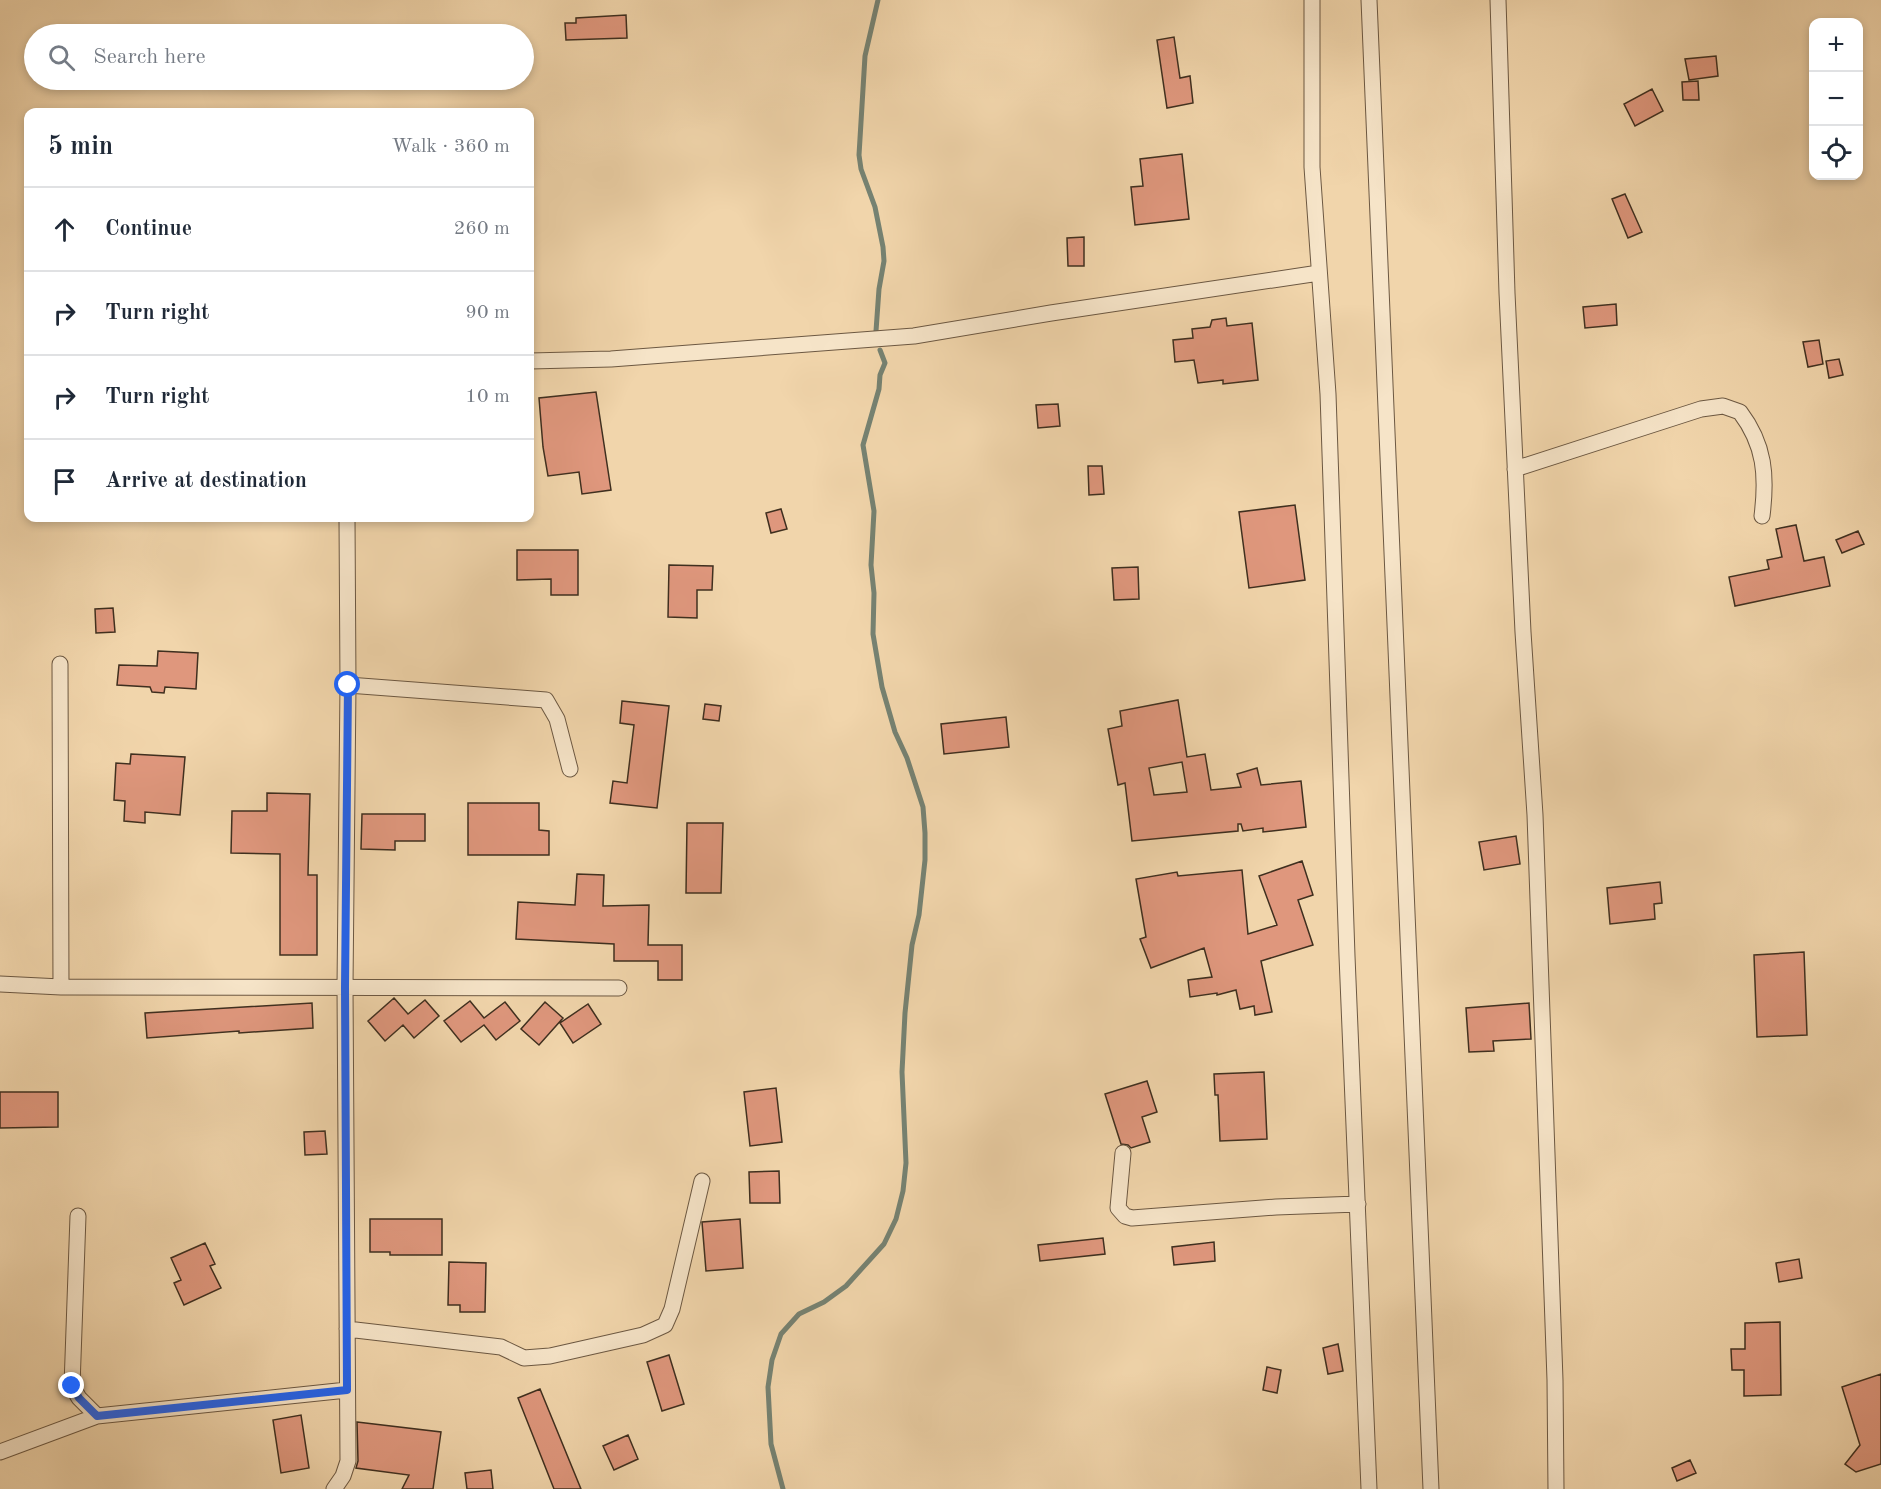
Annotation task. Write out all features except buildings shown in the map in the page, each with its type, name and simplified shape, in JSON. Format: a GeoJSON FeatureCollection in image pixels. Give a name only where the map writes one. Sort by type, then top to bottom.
{"type":"FeatureCollection","features":[{"type":"Feature","properties":{"kind":"street"},"geometry":{"type":"LineString","coordinates":[[1312,0],[1312,167],[1328,394],[1347,956],[1369,1489]]}},
{"type":"Feature","properties":{"kind":"street"},"geometry":{"type":"LineString","coordinates":[[1369,0],[1431,1489]]}},
{"type":"Feature","properties":{"kind":"street"},"geometry":{"type":"LineString","coordinates":[[1498,0],[1507,293],[1535,815],[1556,1489]]}},
{"type":"Feature","properties":{"kind":"street"},"geometry":{"type":"LineString","coordinates":[[534,362],[611,359],[914,336],[1062,311],[1319,273]]}},
{"type":"Feature","properties":{"kind":"street"},"geometry":{"type":"LineString","coordinates":[[1515,469],[1701,408],[1724,406],[1740,411],[1758,442],[1765,476],[1762,516]]}},
{"type":"Feature","properties":{"kind":"street"},"geometry":{"type":"LineString","coordinates":[[334,1489],[343,1476],[348,1461],[345,987],[347,522]]}},
{"type":"Feature","properties":{"kind":"street"},"geometry":{"type":"LineString","coordinates":[[60,664],[61,987]]}},
{"type":"Feature","properties":{"kind":"street"},"geometry":{"type":"LineString","coordinates":[[348,685],[546,700],[557,719],[570,769]]}},
{"type":"Feature","properties":{"kind":"street"},"geometry":{"type":"LineString","coordinates":[[0,984],[61,987],[619,988]]}},
{"type":"Feature","properties":{"kind":"street"},"geometry":{"type":"LineString","coordinates":[[1123,1153],[1118,1208],[1125,1216],[1132,1218],[1276,1207],[1358,1204]]}},
{"type":"Feature","properties":{"kind":"street"},"geometry":{"type":"LineString","coordinates":[[346,1329],[501,1347],[524,1358],[550,1356],[643,1335],[665,1325],[672,1309],[702,1181]]}},
{"type":"Feature","properties":{"kind":"street"},"geometry":{"type":"LineString","coordinates":[[78,1216],[72,1386],[79,1398],[97,1416]]}},
{"type":"Feature","properties":{"kind":"street"},"geometry":{"type":"LineString","coordinates":[[0,1452],[97,1416],[347,1390]]}},
{"type":"Feature","properties":{"kind":"waterway"},"geometry":{"type":"LineString","coordinates":[[876,331],[884,261],[883,247],[875,207],[861,169],[859,155],[865,56],[878,0]]}},
{"type":"Feature","properties":{"kind":"waterway"},"geometry":{"type":"LineString","coordinates":[[783,1489],[771,1444],[768,1387],[772,1360],[781,1334],[799,1314],[824,1302],[846,1286],[884,1244],[896,1219],[903,1191],[906,1163],[902,1072],[905,1013],[912,945],[919,915],[925,860],[925,833],[923,807],[907,758],[895,732],[882,687],[873,634],[874,593],[871,565],[874,511],[863,445],[885,363],[880,350]]}},
{"type":"Feature","properties":{"kind":"route"},"geometry":{"type":"LineString","coordinates":[[72,1386],[79,1398],[97,1416],[347,1390],[345,987],[348,685]]}}]}
